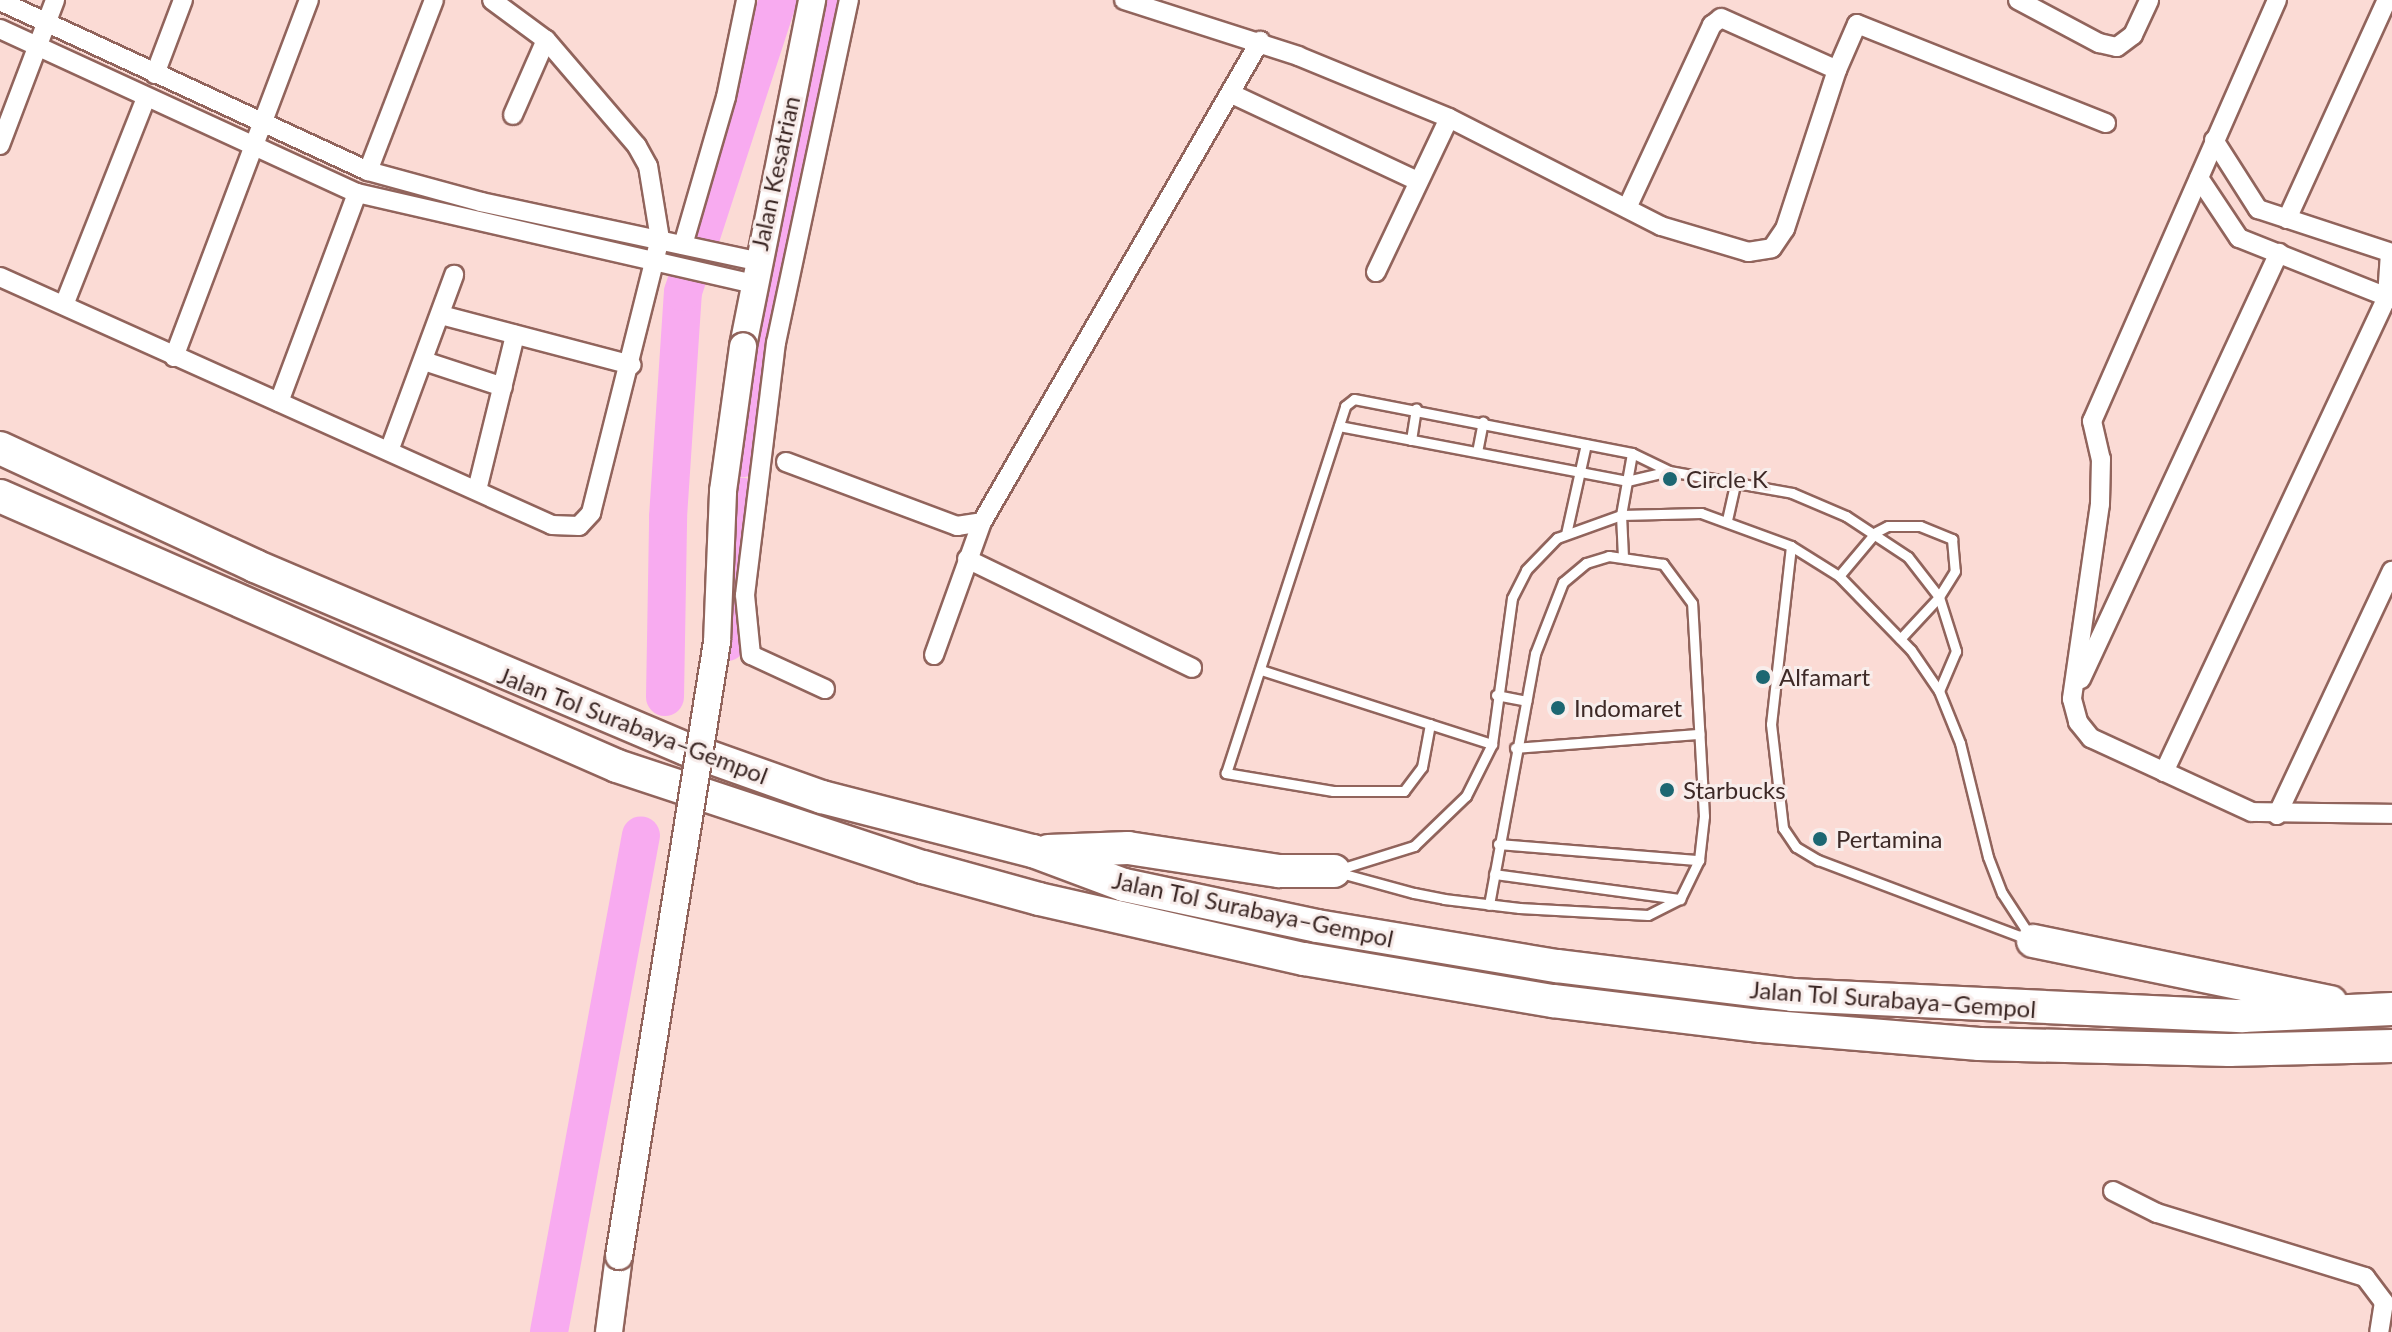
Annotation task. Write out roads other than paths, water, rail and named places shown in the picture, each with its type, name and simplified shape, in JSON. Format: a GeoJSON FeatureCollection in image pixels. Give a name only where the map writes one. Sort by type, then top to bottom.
{"type":"FeatureCollection","features":[{"type":"Feature","properties":{"kind":"highway","name":"Jalan Tol Surabaya–Gempol"},"geometry":{"type":"LineString","coordinates":[[0,448],[255,566],[687,749],[822,797],[1033,851],[1124,885],[1317,926],[1557,966],[1792,995],[2243,1016],[2392,1009]]}},
{"type":"Feature","properties":{"kind":"highway","name":"Jalan Tol Surabaya–Gempol"},"geometry":{"type":"LineString","coordinates":[[0,496],[617,766],[677,788],[1039,899],[1304,959],[1553,1001],[1761,1026],[1979,1044],[2229,1050],[2392,1046]]}},
{"type":"Feature","properties":{"kind":"highway"},"geometry":{"type":"LineString","coordinates":[[1033,851],[1128,848],[1279,871],[1334,871]]}},
{"type":"Feature","properties":{"kind":"highway"},"geometry":{"type":"LineString","coordinates":[[2033,941],[2238,985],[2315,995],[2348,1010]]}},
{"type":"Feature","properties":{"kind":"street"},"geometry":{"type":"LineString","coordinates":[[0,145],[55,0]]}},
{"type":"Feature","properties":{"kind":"street"},"geometry":{"type":"LineString","coordinates":[[155,74],[183,0]]}},
{"type":"Feature","properties":{"kind":"street"},"geometry":{"type":"LineString","coordinates":[[174,357],[309,0]]}},
{"type":"Feature","properties":{"kind":"street"},"geometry":{"type":"LineString","coordinates":[[279,402],[434,0]]}},
{"type":"Feature","properties":{"kind":"street"},"geometry":{"type":"LineString","coordinates":[[0,277],[552,525],[579,526],[591,513],[657,262],[660,239],[648,166],[637,146],[546,40],[492,0]]}},
{"type":"Feature","properties":{"kind":"street"},"geometry":{"type":"LineString","coordinates":[[687,246],[726,97],[746,0]]}},
{"type":"Feature","properties":{"kind":"street","name":"Jalan Kesatrian"},"geometry":{"type":"LineString","coordinates":[[609,1332],[710,695],[721,597],[723,491],[745,341],[824,36],[812,0]]}},
{"type":"Feature","properties":{"kind":"street"},"geometry":{"type":"LineString","coordinates":[[825,689],[762,662],[748,645],[745,595],[766,436],[773,343],[759,286],[824,36],[849,0]]}},
{"type":"Feature","properties":{"kind":"street"},"geometry":{"type":"LineString","coordinates":[[1124,0],[1260,41],[1449,118],[1627,208],[1728,249],[1772,248],[1785,229],[1837,70],[1857,24],[2106,123]]}},
{"type":"Feature","properties":{"kind":"street"},"geometry":{"type":"LineString","coordinates":[[2018,0],[2039,4],[2099,43],[2117,47],[2133,35],[2149,0]]}},
{"type":"Feature","properties":{"kind":"street"},"geometry":{"type":"LineString","coordinates":[[2277,0],[2092,421],[2101,459],[2100,504],[2072,699],[2078,722],[2091,738],[2252,812],[2277,815],[2392,814]]}},
{"type":"Feature","properties":{"kind":"street"},"geometry":{"type":"LineString","coordinates":[[2287,219],[2387,0]]}},
{"type":"Feature","properties":{"kind":"street"},"geometry":{"type":"LineString","coordinates":[[0,1],[261,124],[367,170],[481,202],[687,246],[759,286]]}},
{"type":"Feature","properties":{"kind":"street"},"geometry":{"type":"LineString","coordinates":[[1627,208],[1712,25],[1721,18],[1837,70]]}},
{"type":"Feature","properties":{"kind":"street"},"geometry":{"type":"LineString","coordinates":[[0,29],[251,149],[358,193],[759,286]]}},
{"type":"Feature","properties":{"kind":"street"},"geometry":{"type":"LineString","coordinates":[[513,115],[546,40]]}},
{"type":"Feature","properties":{"kind":"street"},"geometry":{"type":"LineString","coordinates":[[934,655],[982,522],[1234,95],[1260,41]]}},
{"type":"Feature","properties":{"kind":"street"},"geometry":{"type":"LineString","coordinates":[[122,88],[131,63]]}},
{"type":"Feature","properties":{"kind":"street"},"geometry":{"type":"LineString","coordinates":[[167,110],[179,85]]}},
{"type":"Feature","properties":{"kind":"street"},"geometry":{"type":"LineString","coordinates":[[1234,95],[1418,181]]}},
{"type":"Feature","properties":{"kind":"street"},"geometry":{"type":"LineString","coordinates":[[64,305],[145,100]]}},
{"type":"Feature","properties":{"kind":"street"},"geometry":{"type":"LineString","coordinates":[[1376,272],[1449,118]]}},
{"type":"Feature","properties":{"kind":"street"},"geometry":{"type":"LineString","coordinates":[[2164,772],[2389,298],[2391,253],[2258,209],[2214,140]]}},
{"type":"Feature","properties":{"kind":"street"},"geometry":{"type":"LineString","coordinates":[[358,193],[367,170]]}},
{"type":"Feature","properties":{"kind":"street"},"geometry":{"type":"LineString","coordinates":[[2199,178],[2233,233],[2389,298]]}},
{"type":"Feature","properties":{"kind":"street"},"geometry":{"type":"LineString","coordinates":[[2072,699],[2279,253]]}},
{"type":"Feature","properties":{"kind":"street"},"geometry":{"type":"LineString","coordinates":[[389,451],[454,275]]}},
{"type":"Feature","properties":{"kind":"street"},"geometry":{"type":"LineString","coordinates":[[441,315],[632,365]]}},
{"type":"Feature","properties":{"kind":"street"},"geometry":{"type":"LineString","coordinates":[[477,490],[515,335]]}},
{"type":"Feature","properties":{"kind":"street"},"geometry":{"type":"LineString","coordinates":[[745,341],[773,343]]}},
{"type":"Feature","properties":{"kind":"street"},"geometry":{"type":"LineString","coordinates":[[424,361],[503,387]]}},
{"type":"Feature","properties":{"kind":"street"},"geometry":{"type":"LineString","coordinates":[[766,436],[786,462],[957,526],[982,522]]}},
{"type":"Feature","properties":{"kind":"street"},"geometry":{"type":"LineString","coordinates":[[759,472],[786,462]]}},
{"type":"Feature","properties":{"kind":"street"},"geometry":{"type":"LineString","coordinates":[[967,559],[1192,668]]}},
{"type":"Feature","properties":{"kind":"street"},"geometry":{"type":"LineString","coordinates":[[2277,815],[2392,571]]}},
{"type":"Feature","properties":{"kind":"street"},"geometry":{"type":"LineString","coordinates":[[2113,1191],[2157,1213],[2365,1277],[2384,1302],[2379,1332]]}},
{"type":"Feature","properties":{"kind":"lane"},"geometry":{"type":"LineString","coordinates":[[1430,724],[1422,767],[1404,791],[1333,791],[1229,775],[1345,406],[1354,399],[1416,408],[1632,453],[1669,471],[1736,480],[1792,493],[1876,532],[1908,557],[1939,597],[1956,651],[1939,691]]}},
{"type":"Feature","properties":{"kind":"lane"},"geometry":{"type":"LineString","coordinates":[[1411,440],[1416,408]]}},
{"type":"Feature","properties":{"kind":"lane"},"geometry":{"type":"LineString","coordinates":[[1477,452],[1483,422]]}},
{"type":"Feature","properties":{"kind":"lane"},"geometry":{"type":"LineString","coordinates":[[1339,426],[1627,481],[1669,471]]}},
{"type":"Feature","properties":{"kind":"lane"},"geometry":{"type":"LineString","coordinates":[[1566,534],[1586,444]]}},
{"type":"Feature","properties":{"kind":"lane"},"geometry":{"type":"LineString","coordinates":[[1623,557],[1621,515],[1632,453]]}},
{"type":"Feature","properties":{"kind":"lane"},"geometry":{"type":"LineString","coordinates":[[1727,520],[1736,480]]}},
{"type":"Feature","properties":{"kind":"lane"},"geometry":{"type":"LineString","coordinates":[[1334,871],[1403,852],[1430,834],[1466,796],[1492,744],[1496,695],[1512,598],[1526,570],[1566,534],[1621,515],[1701,513],[1791,546],[1839,576],[1900,639],[1939,691],[1960,743],[1988,857],[2002,893],[2033,941]]}},
{"type":"Feature","properties":{"kind":"lane"},"geometry":{"type":"LineString","coordinates":[[1839,576],[1876,532],[1899,524],[1920,526],[1952,539],[1955,571],[1939,597],[1900,639]]}},
{"type":"Feature","properties":{"kind":"lane"},"geometry":{"type":"LineString","coordinates":[[1791,546],[1771,724],[1783,828],[1796,847],[1818,860],[2033,941]]}},
{"type":"Feature","properties":{"kind":"lane"},"geometry":{"type":"LineString","coordinates":[[1334,871],[1414,893],[1489,905],[1628,916],[1663,911],[1680,899],[1699,860],[1704,816],[1692,603],[1663,564],[1623,557],[1586,563],[1563,582],[1545,619],[1515,748],[1489,905]]}},
{"type":"Feature","properties":{"kind":"lane"},"geometry":{"type":"LineString","coordinates":[[1261,670],[1492,744]]}},
{"type":"Feature","properties":{"kind":"lane"},"geometry":{"type":"LineString","coordinates":[[1496,695],[1526,701]]}},
{"type":"Feature","properties":{"kind":"lane"},"geometry":{"type":"LineString","coordinates":[[1515,748],[1699,734]]}},
{"type":"Feature","properties":{"kind":"lane"},"geometry":{"type":"LineString","coordinates":[[1498,844],[1699,860]]}},
{"type":"Feature","properties":{"kind":"lane"},"geometry":{"type":"LineString","coordinates":[[1494,874],[1680,899]]}},
{"type":"Feature","properties":{"kind":"waterway"},"geometry":{"type":"LineString","coordinates":[[665,697],[668,517],[683,292],[778,0]]}},
{"type":"Feature","properties":{"kind":"waterway"},"geometry":{"type":"LineString","coordinates":[[743,458],[772,276],[835,0]]}},
{"type":"Feature","properties":{"kind":"waterway"},"geometry":{"type":"LineString","coordinates":[[727,642],[742,497]]}},
{"type":"Feature","properties":{"kind":"waterway"},"geometry":{"type":"LineString","coordinates":[[549,1332],[641,835]]}},
{"type":"Feature","properties":{"kind":"place","name":"Circle K"},"geometry":{"type":"Point","coordinates":[1670,479]}},
{"type":"Feature","properties":{"kind":"place","name":"Alfamart"},"geometry":{"type":"Point","coordinates":[1763,677]}},
{"type":"Feature","properties":{"kind":"place","name":"Indomaret"},"geometry":{"type":"Point","coordinates":[1558,708]}},
{"type":"Feature","properties":{"kind":"place","name":"Starbucks"},"geometry":{"type":"Point","coordinates":[1667,790]}},
{"type":"Feature","properties":{"kind":"place","name":"Pertamina"},"geometry":{"type":"Point","coordinates":[1820,839]}}]}
